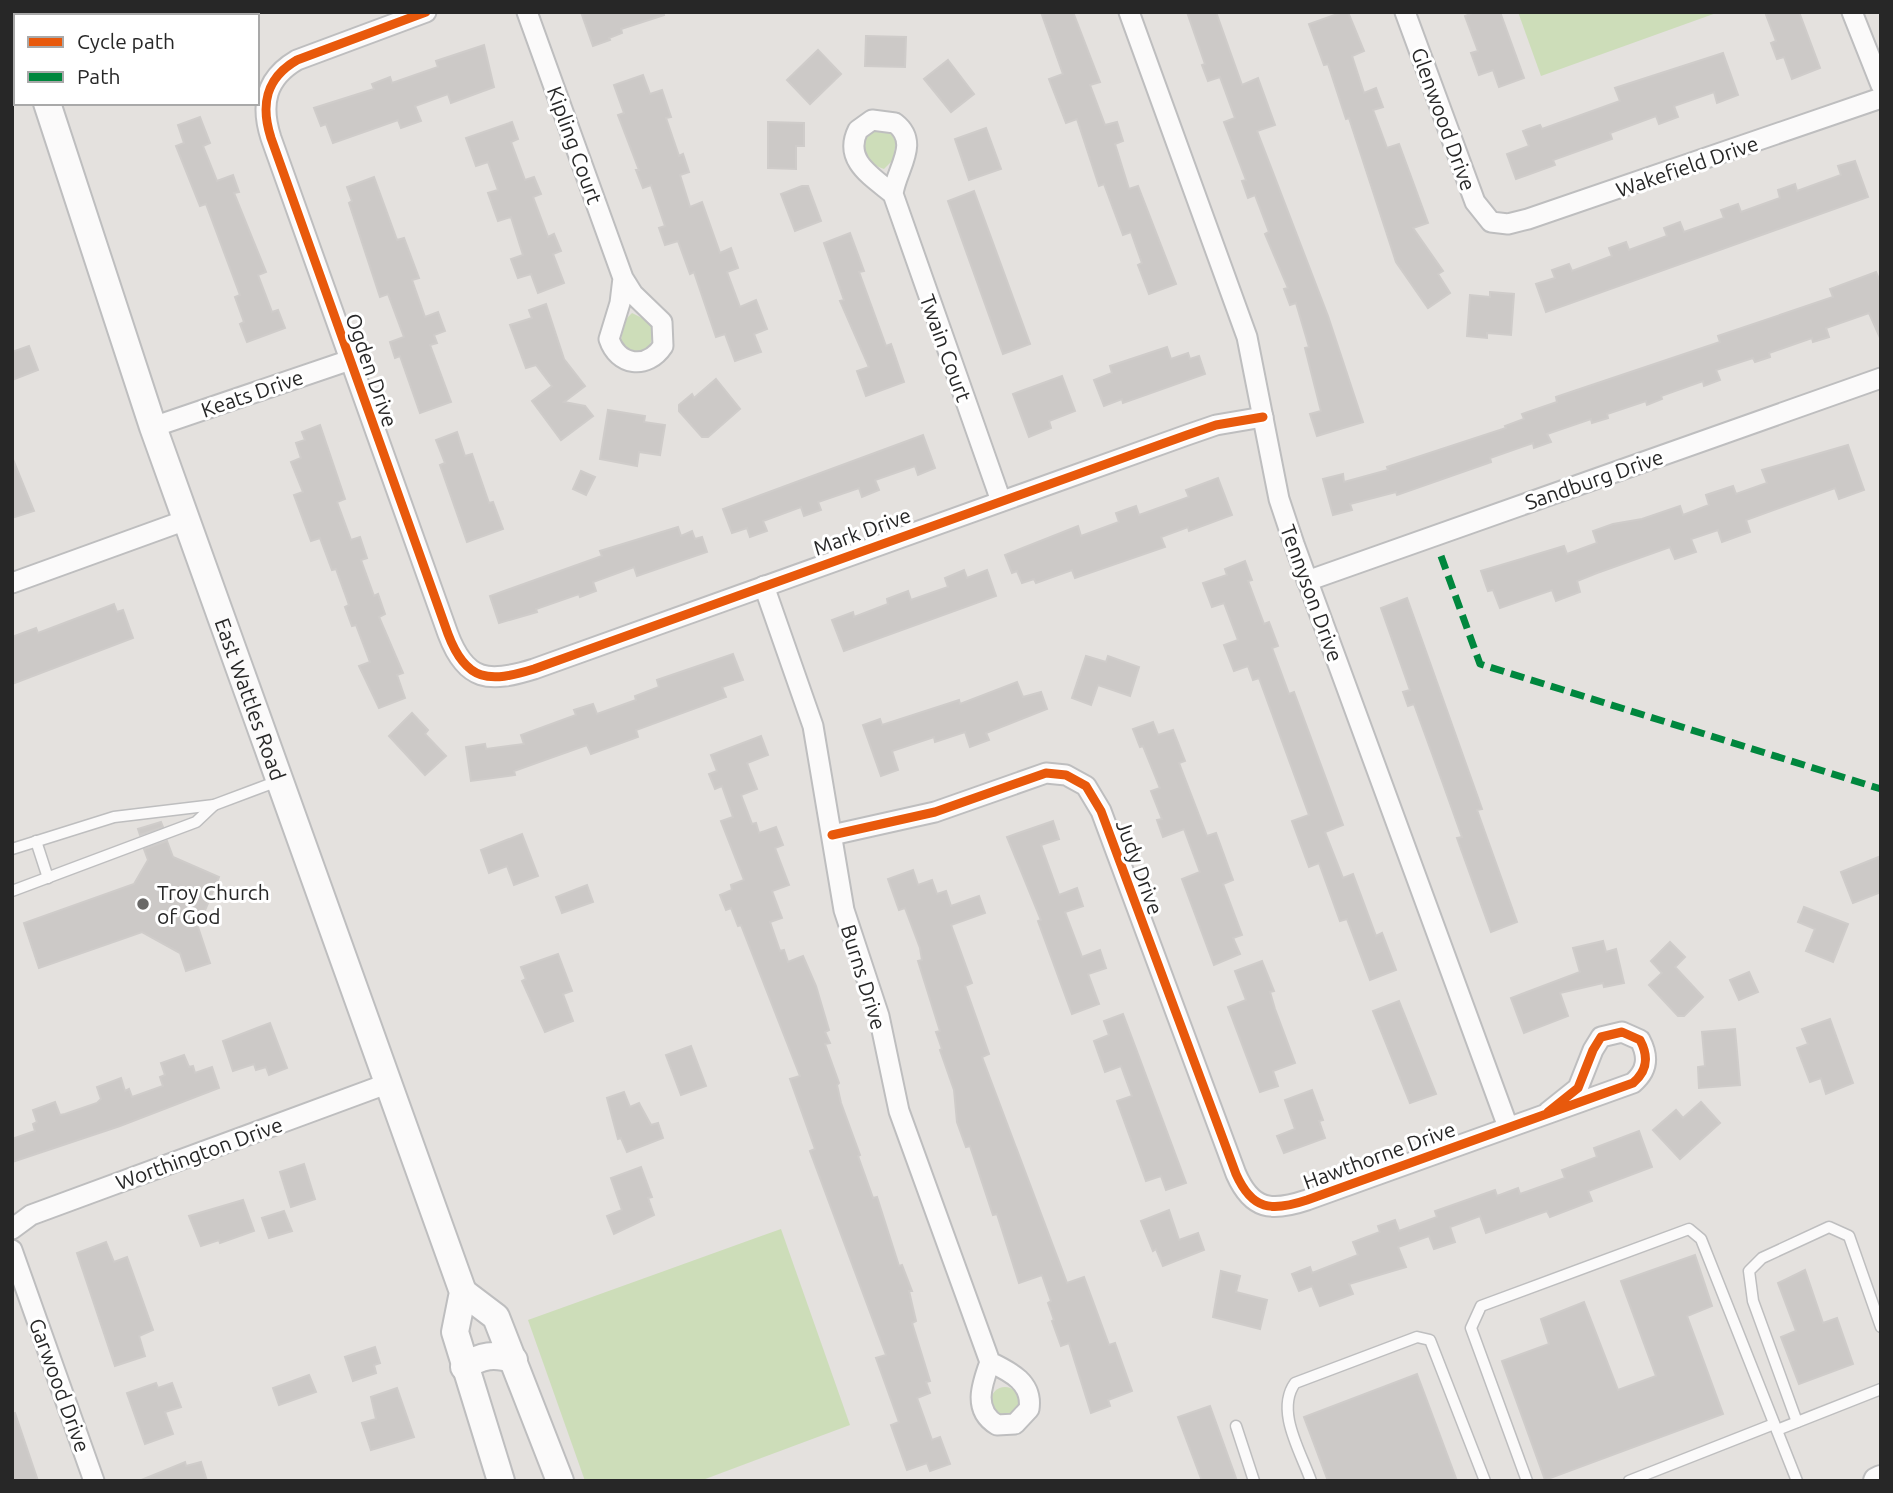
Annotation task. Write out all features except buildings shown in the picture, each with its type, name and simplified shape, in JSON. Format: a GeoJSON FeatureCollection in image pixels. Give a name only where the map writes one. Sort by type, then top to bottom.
{"type":"FeatureCollection","features":[{"type":"Feature","properties":{"kind":"main road","name":"East Wattles Road"},"geometry":{"type":"LineString","coordinates":[[48,105],[153,427],[463,1292]]}},
{"type":"Feature","properties":{"kind":"main road"},"geometry":{"type":"LineString","coordinates":[[501,1481],[455,1332],[463,1292],[496,1317],[560,1481]]}},
{"type":"Feature","properties":{"kind":"main road"},"geometry":{"type":"LineString","coordinates":[[464,1367],[485,1356],[503,1356],[514,1360]]}},
{"type":"Feature","properties":{"kind":"street","name":"Ogden Drive"},"geometry":{"type":"LineString","coordinates":[[426,12],[297,60],[279,72],[266,93],[266,122],[452,646],[465,667],[474,673]]}},
{"type":"Feature","properties":{"kind":"street","name":"Kipling Court"},"geometry":{"type":"LineString","coordinates":[[527,12],[623,278]]}},
{"type":"Feature","properties":{"kind":"street","name":"Tennyson Drive"},"geometry":{"type":"LineString","coordinates":[[1129,12],[1247,337],[1279,499],[1508,1127]]}},
{"type":"Feature","properties":{"kind":"street","name":"Glenwood Drive"},"geometry":{"type":"LineString","coordinates":[[1405,12],[1475,202],[1491,222]]}},
{"type":"Feature","properties":{"kind":"street"},"geometry":{"type":"LineString","coordinates":[[1852,12],[1881,85]]}},
{"type":"Feature","properties":{"kind":"street","name":"Wakefield Drive"},"geometry":{"type":"LineString","coordinates":[[1491,222],[1508,224],[1528,219],[1881,98]]}},
{"type":"Feature","properties":{"kind":"street","name":"Twain Court"},"geometry":{"type":"LineString","coordinates":[[892,194],[1001,501]]}},
{"type":"Feature","properties":{"kind":"street","name":"Keats Drive"},"geometry":{"type":"LineString","coordinates":[[153,427],[350,360]]}},
{"type":"Feature","properties":{"kind":"street","name":"Sandburg Drive"},"geometry":{"type":"LineString","coordinates":[[1307,581],[1881,378]]}},
{"type":"Feature","properties":{"kind":"street","name":"Mark Drive"},"geometry":{"type":"LineString","coordinates":[[474,673],[489,677],[517,674],[1216,425],[1263,417]]}},
{"type":"Feature","properties":{"kind":"street"},"geometry":{"type":"LineString","coordinates":[[12,583],[186,520]]}},
{"type":"Feature","properties":{"kind":"street","name":"Burns Drive"},"geometry":{"type":"LineString","coordinates":[[764,586],[813,726],[844,909],[879,1016],[904,1128],[990,1362]]}},
{"type":"Feature","properties":{"kind":"street","name":"Judy Drive"},"geometry":{"type":"LineString","coordinates":[[832,835],[935,812],[1046,773],[1066,775],[1086,786],[1101,811],[1242,1189],[1261,1205]]}},
{"type":"Feature","properties":{"kind":"street"},"geometry":{"type":"LineString","coordinates":[[1508,1127],[1548,1112],[1584,1103],[1633,1083],[1640,1078],[1646,1063],[1640,1040],[1622,1032],[1601,1037],[1578,1088],[1548,1112]]}},
{"type":"Feature","properties":{"kind":"street","name":"Worthington Drive"},"geometry":{"type":"LineString","coordinates":[[12,1229],[31,1215],[389,1083]]}},
{"type":"Feature","properties":{"kind":"street","name":"Hawthorne Drive"},"geometry":{"type":"LineString","coordinates":[[1261,1205],[1289,1206],[1508,1127]]}},
{"type":"Feature","properties":{"kind":"street","name":"Garwood Drive"},"geometry":{"type":"LineString","coordinates":[[12,1250],[94,1481]]}},
{"type":"Feature","properties":{"kind":"lane"},"geometry":{"type":"LineString","coordinates":[[12,849],[114,817],[214,805],[278,781]]}},
{"type":"Feature","properties":{"kind":"lane"},"geometry":{"type":"LineString","coordinates":[[12,891],[196,822],[214,805]]}},
{"type":"Feature","properties":{"kind":"lane"},"geometry":{"type":"LineString","coordinates":[[36,841],[48,878]]}},
{"type":"Feature","properties":{"kind":"lane"},"geometry":{"type":"LineString","coordinates":[[1797,1422],[1753,1301],[1749,1271],[1762,1258],[1829,1227],[1849,1236],[1881,1327]]}},
{"type":"Feature","properties":{"kind":"lane"},"geometry":{"type":"LineString","coordinates":[[1527,1481],[1471,1328],[1481,1306],[1689,1229],[1701,1239],[1797,1481]]}},
{"type":"Feature","properties":{"kind":"lane"},"geometry":{"type":"LineString","coordinates":[[1311,1481],[1286,1409],[1287,1395],[1294,1383],[1417,1337],[1430,1340],[1485,1481]]}},
{"type":"Feature","properties":{"kind":"lane"},"geometry":{"type":"LineString","coordinates":[[1629,1481],[1776,1427],[1797,1422],[1881,1389]]}},
{"type":"Feature","properties":{"kind":"lane"},"geometry":{"type":"LineString","coordinates":[[1236,1426],[1254,1481]]}},
{"type":"Feature","properties":{"kind":"green space"},"geometry":{"type":"Polygon","coordinates":[[[1518,12],[1719,12],[1541,76],[1518,12]]]}},
{"type":"Feature","properties":{"kind":"green space"},"geometry":{"type":"Polygon","coordinates":[[[876,130],[890,132],[896,142],[893,160],[884,169],[871,162],[864,150],[864,139],[876,130]]]}},
{"type":"Feature","properties":{"kind":"green space"},"geometry":{"type":"Polygon","coordinates":[[[632,313],[648,321],[655,331],[649,347],[639,352],[628,350],[621,340],[625,320],[632,313]]]}},
{"type":"Feature","properties":{"kind":"green space"},"geometry":{"type":"Polygon","coordinates":[[[781,1229],[850,1425],[700,1481],[585,1481],[528,1320],[781,1229]]]}},
{"type":"Feature","properties":{"kind":"green space"},"geometry":{"type":"Polygon","coordinates":[[[1005,1387],[1015,1391],[1019,1401],[1015,1411],[1005,1415],[995,1411],[991,1401],[995,1391],[1005,1387]]]}},
{"type":"Feature","properties":{"kind":"marked path"},"geometry":{"type":"LineString","coordinates":[[1441,556],[1480,664],[1881,789]]}},
{"type":"Feature","properties":{"kind":"cycle path"},"geometry":{"type":"LineString","coordinates":[[426,12],[297,60],[278,75],[272,84],[268,93],[266,114],[271,138],[448,634],[463,662],[481,675],[504,676],[534,669],[1187,435],[1216,425],[1263,417]]}},
{"type":"Feature","properties":{"kind":"cycle path"},"geometry":{"type":"LineString","coordinates":[[832,835],[935,812],[1046,773],[1066,775],[1086,786],[1101,811],[1236,1174],[1249,1195],[1264,1205],[1283,1206],[1307,1200],[1633,1083],[1641,1074],[1645,1063],[1645,1052],[1640,1040],[1622,1032],[1601,1037],[1578,1088],[1548,1112]]}},
{"type":"Feature","properties":{"kind":"place","name":"Troy Church of God"},"geometry":{"type":"Point","coordinates":[143,904]}}]}
